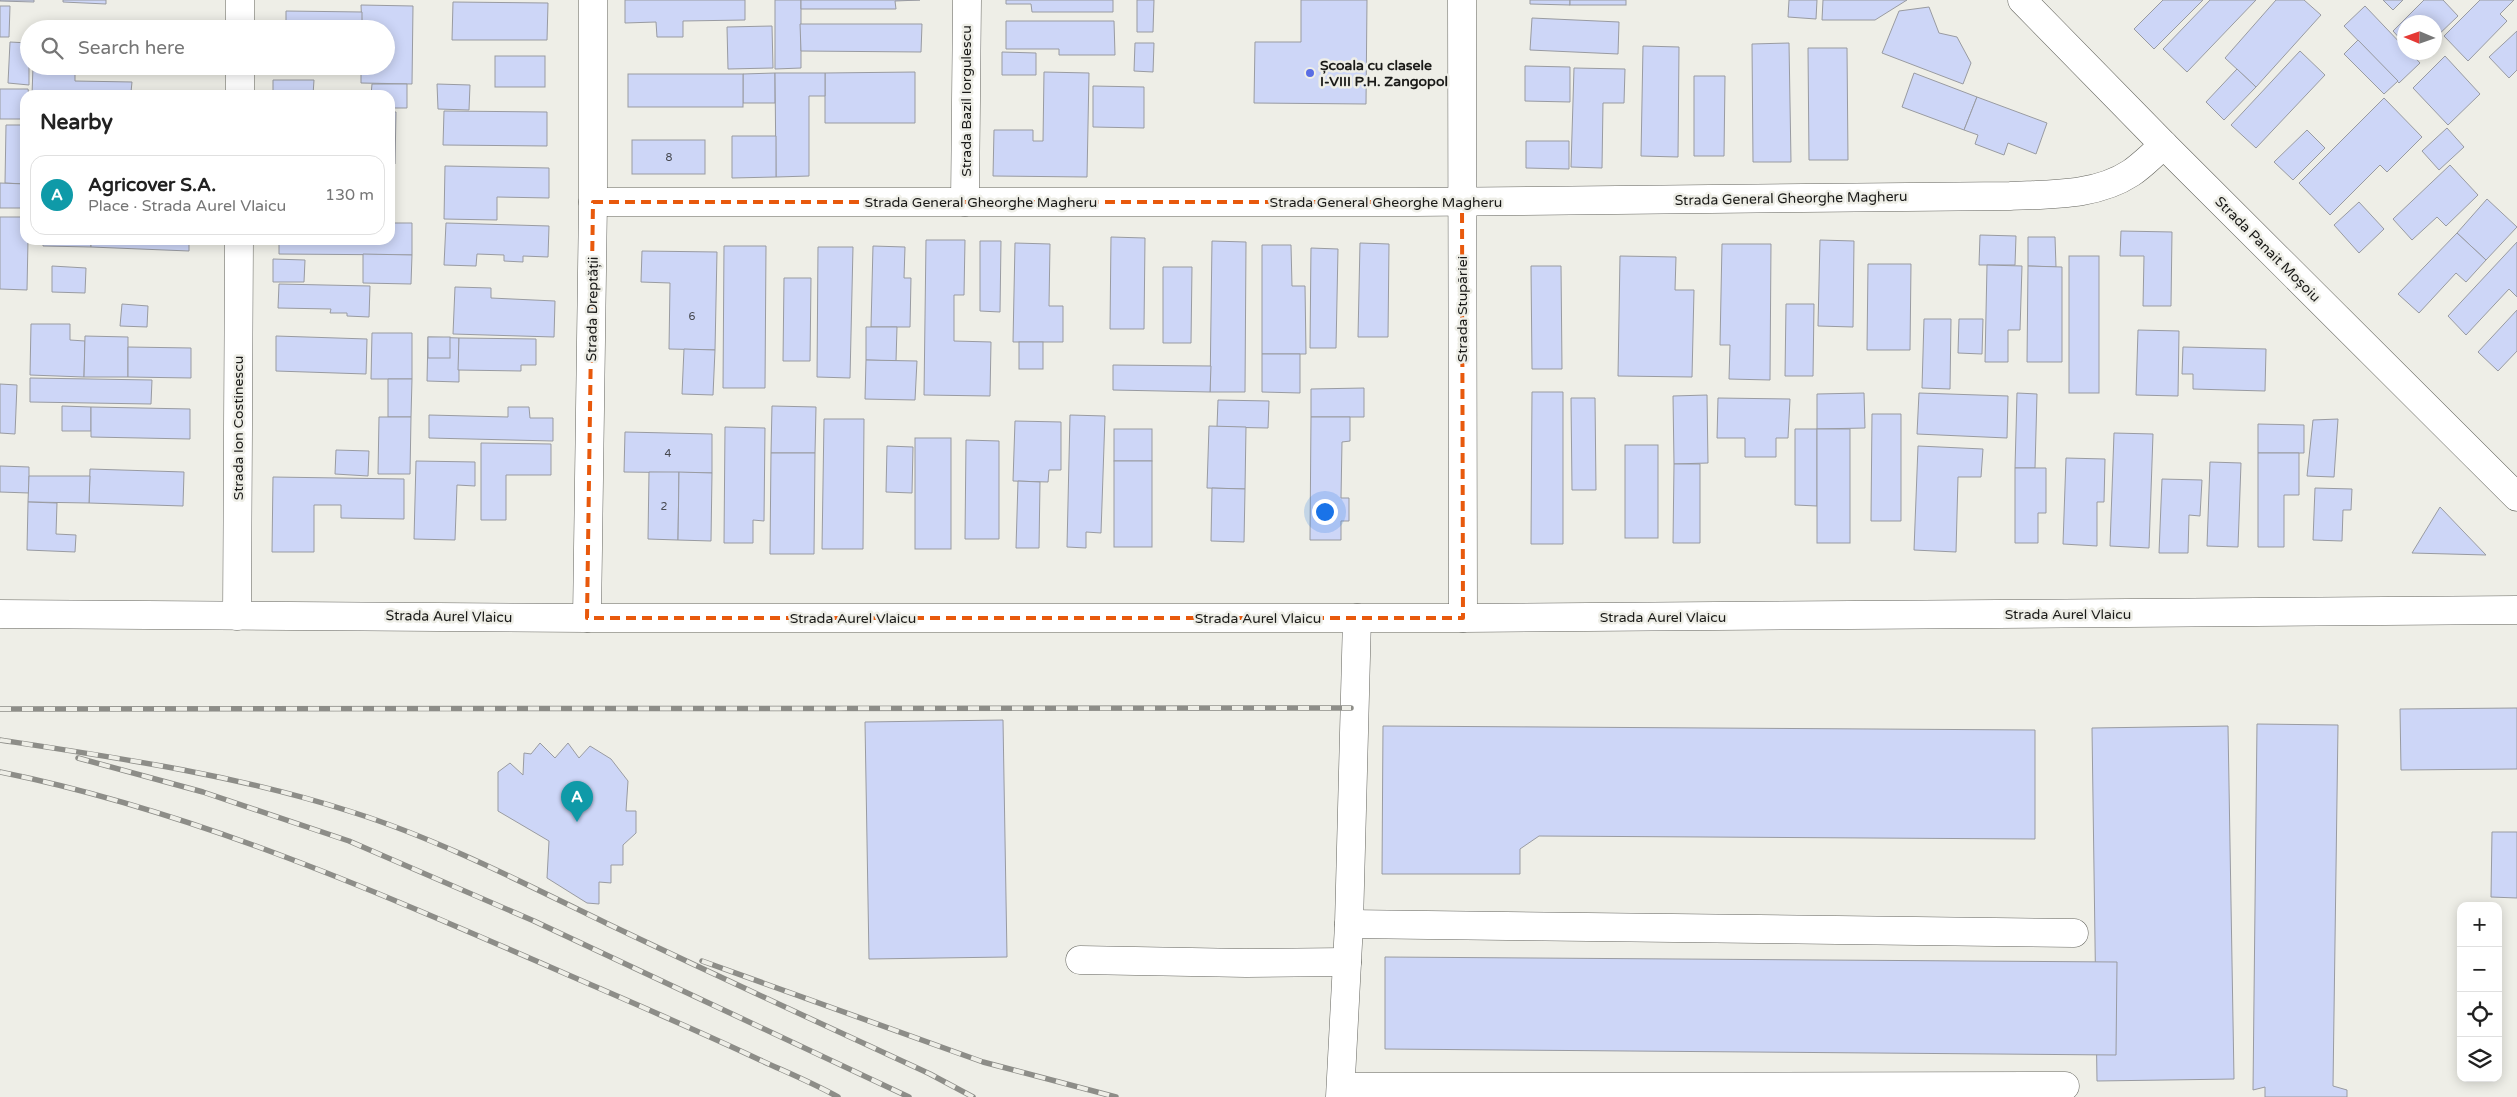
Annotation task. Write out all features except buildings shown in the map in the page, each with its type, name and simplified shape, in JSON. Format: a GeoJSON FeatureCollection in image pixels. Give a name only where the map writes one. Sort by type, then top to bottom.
{"type":"FeatureCollection","features":[{"type":"Feature","properties":{"kind":"street"},"geometry":{"type":"LineString","coordinates":[[240,0],[240,20]]}},
{"type":"Feature","properties":{"kind":"street","name":"Strada Dreptății"},"geometry":{"type":"LineString","coordinates":[[587,618],[593,202],[593,0]]}},
{"type":"Feature","properties":{"kind":"street","name":"Strada Bazil Iorgulescu"},"geometry":{"type":"LineString","coordinates":[[965,202],[967,0]]}},
{"type":"Feature","properties":{"kind":"street","name":"Strada Stupăriei"},"geometry":{"type":"LineString","coordinates":[[1462,0],[1463,618]]}},
{"type":"Feature","properties":{"kind":"street","name":"Strada Panait Moșoiu"},"geometry":{"type":"LineString","coordinates":[[2022,0],[2164,145],[2517,497]]}},
{"type":"Feature","properties":{"kind":"street"},"geometry":{"type":"LineString","coordinates":[[240,75],[240,90]]}},
{"type":"Feature","properties":{"kind":"street","name":"Strada General Gheorghe Magheru"},"geometry":{"type":"LineString","coordinates":[[593,202],[1462,202],[2065,194],[2095,189],[2115,182],[2132,172],[2164,145]]}},
{"type":"Feature","properties":{"kind":"street","name":"Strada Ion Costinescu"},"geometry":{"type":"LineString","coordinates":[[237,616],[239,245]]}},
{"type":"Feature","properties":{"kind":"street","name":"Strada Aurel Vlaicu"},"geometry":{"type":"LineString","coordinates":[[0,614],[587,618],[1463,618],[2517,610]]}},
{"type":"Feature","properties":{"kind":"street"},"geometry":{"type":"LineString","coordinates":[[1357,618],[1349,924],[1340,1092],[2065,1086]]}},
{"type":"Feature","properties":{"kind":"street"},"geometry":{"type":"LineString","coordinates":[[1349,924],[2074,932]]}},
{"type":"Feature","properties":{"kind":"street"},"geometry":{"type":"LineString","coordinates":[[1080,960],[1246,964],[1347,962]]}},
{"type":"Feature","properties":{"kind":"highlighted area"},"geometry":{"type":"Polygon","coordinates":[[[593,202],[1462,202],[1463,618],[587,618],[593,202]]]}},
{"type":"Feature","properties":{"kind":"railway"},"geometry":{"type":"LineString","coordinates":[[0,709],[1351,708]]}},
{"type":"Feature","properties":{"kind":"railway"},"geometry":{"type":"LineString","coordinates":[[0,740],[133,761],[221,778],[309,799],[385,823],[450,849],[930,1074],[973,1097]]}},
{"type":"Feature","properties":{"kind":"railway"},"geometry":{"type":"LineString","coordinates":[[78,758],[203,792],[349,841],[534,921],[909,1097]]}},
{"type":"Feature","properties":{"kind":"railway"},"geometry":{"type":"LineString","coordinates":[[0,772],[70,788],[139,807],[275,853],[409,906],[678,1023],[838,1097]]}},
{"type":"Feature","properties":{"kind":"railway"},"geometry":{"type":"LineString","coordinates":[[702,961],[983,1062],[1116,1097]]}},
{"type":"Feature","properties":{"kind":"place","name":"Școala cu clasele I-VIII P.H. Zangopol"},"geometry":{"type":"Point","coordinates":[1310,73]}},
{"type":"Feature","properties":{"kind":"place","name":"Agricover S.A."},"geometry":{"type":"Point","coordinates":[577,822]}}]}
